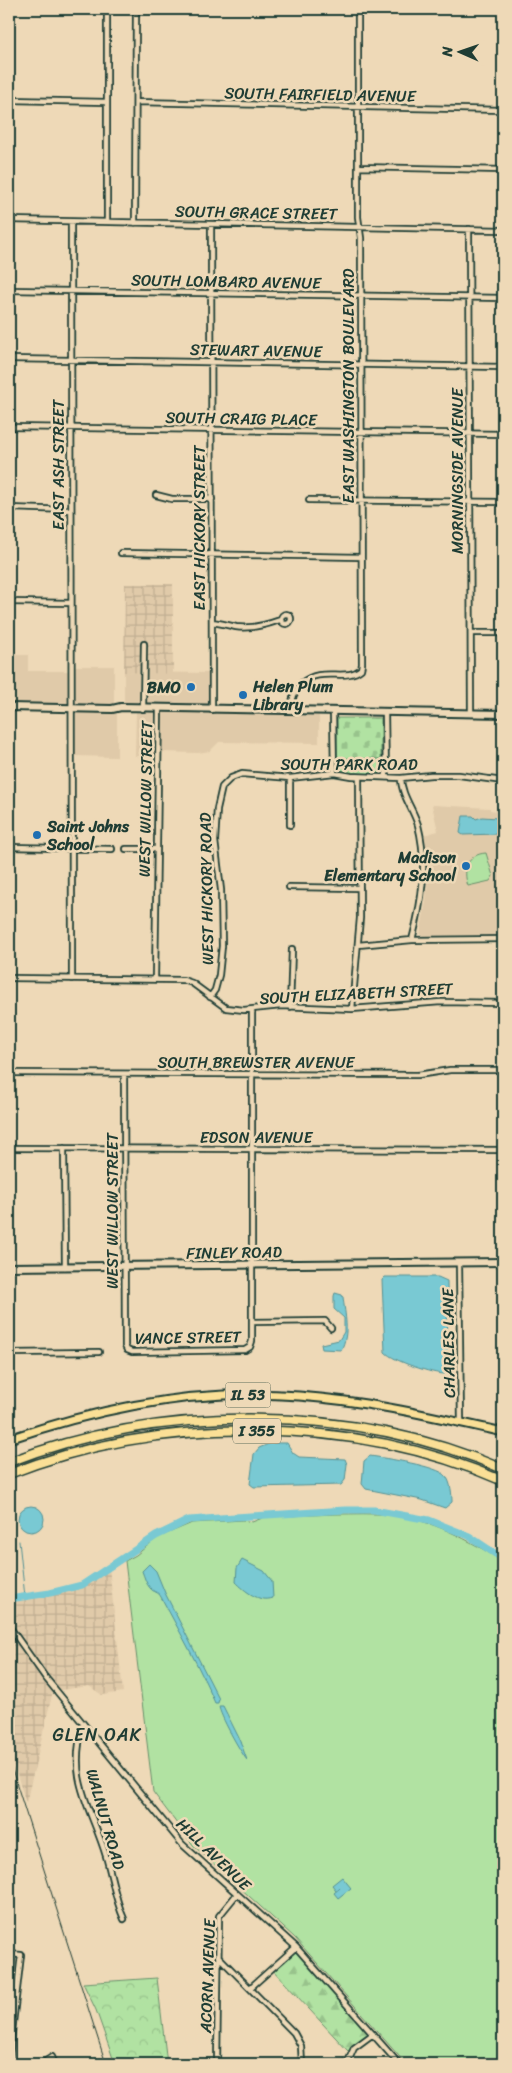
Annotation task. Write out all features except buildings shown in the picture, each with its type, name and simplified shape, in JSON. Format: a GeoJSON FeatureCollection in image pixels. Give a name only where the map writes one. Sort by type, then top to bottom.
{"type":"FeatureCollection","features":[{"type":"Feature","properties":{"kind":"highway","name":"I 355"},"geometry":{"type":"LineString","coordinates":[[9,1462],[84,1439],[148,1426],[191,1420],[250,1419],[302,1421],[364,1429],[438,1446],[503,1469]]}},
{"type":"Feature","properties":{"kind":"highway","name":"I 355"},"geometry":{"type":"LineString","coordinates":[[9,1474],[46,1460],[96,1447],[149,1438],[222,1431],[268,1431],[336,1436],[398,1448],[450,1462],[503,1481]]}},
{"type":"Feature","properties":{"kind":"main road"},"geometry":{"type":"LineString","coordinates":[[9,707],[112,709],[121,707],[130,709],[503,714]]}},
{"type":"Feature","properties":{"kind":"main road","name":"FINLEY ROAD"},"geometry":{"type":"LineString","coordinates":[[9,1267],[503,1262]]}},
{"type":"Feature","properties":{"kind":"main road","name":"IL 53"},"geometry":{"type":"LineString","coordinates":[[9,1439],[59,1422],[118,1408],[228,1395],[297,1396],[339,1400],[407,1410],[503,1432]]}},
{"type":"Feature","properties":{"kind":"street"},"geometry":{"type":"LineString","coordinates":[[106,9],[107,222]]}},
{"type":"Feature","properties":{"kind":"street"},"geometry":{"type":"LineString","coordinates":[[135,223],[136,9]]}},
{"type":"Feature","properties":{"kind":"street","name":"EAST WASHINGTON BOULEVARD"},"geometry":{"type":"LineString","coordinates":[[291,711],[291,702],[296,690],[310,678],[320,674],[352,674],[361,668],[361,238],[358,217],[358,9]]}},
{"type":"Feature","properties":{"kind":"street"},"geometry":{"type":"LineString","coordinates":[[9,100],[107,102]]}},
{"type":"Feature","properties":{"kind":"street","name":"SOUTH FAIRFIELD AVENUE"},"geometry":{"type":"LineString","coordinates":[[136,102],[503,110]]}},
{"type":"Feature","properties":{"kind":"street"},"geometry":{"type":"LineString","coordinates":[[358,167],[503,170]]}},
{"type":"Feature","properties":{"kind":"street","name":"SOUTH GRACE STREET"},"geometry":{"type":"LineString","coordinates":[[9,220],[503,230]]}},
{"type":"Feature","properties":{"kind":"street","name":"EAST ASH STREET"},"geometry":{"type":"LineString","coordinates":[[71,222],[72,979]]}},
{"type":"Feature","properties":{"kind":"street","name":"EAST HICKORY STREET"},"geometry":{"type":"LineString","coordinates":[[211,224],[212,710]]}},
{"type":"Feature","properties":{"kind":"street","name":"MORNINGSIDE AVENUE"},"geometry":{"type":"LineString","coordinates":[[469,229],[470,713]]}},
{"type":"Feature","properties":{"kind":"street","name":"SOUTH LOMBARD AVENUE"},"geometry":{"type":"LineString","coordinates":[[9,290],[503,298]]}},
{"type":"Feature","properties":{"kind":"street","name":"STEWART AVENUE"},"geometry":{"type":"LineString","coordinates":[[9,359],[503,367]]}},
{"type":"Feature","properties":{"kind":"street","name":"SOUTH CRAIG PLACE"},"geometry":{"type":"LineString","coordinates":[[9,427],[503,434]]}},
{"type":"Feature","properties":{"kind":"street"},"geometry":{"type":"LineString","coordinates":[[156,495],[172,499],[212,499]]}},
{"type":"Feature","properties":{"kind":"street"},"geometry":{"type":"LineString","coordinates":[[308,500],[503,502]]}},
{"type":"Feature","properties":{"kind":"street"},"geometry":{"type":"LineString","coordinates":[[9,508],[70,510]]}},
{"type":"Feature","properties":{"kind":"street"},"geometry":{"type":"LineString","coordinates":[[121,553],[361,557]]}},
{"type":"Feature","properties":{"kind":"street"},"geometry":{"type":"LineString","coordinates":[[9,602],[71,603]]}},
{"type":"Feature","properties":{"kind":"street","name":"EAST HICKORY STREET"},"geometry":{"type":"LineString","coordinates":[[212,622],[235,627],[254,627],[280,620]]}},
{"type":"Feature","properties":{"kind":"street"},"geometry":{"type":"LineString","coordinates":[[471,632],[503,633]]}},
{"type":"Feature","properties":{"kind":"street"},"geometry":{"type":"LineString","coordinates":[[144,644],[144,709]]}},
{"type":"Feature","properties":{"kind":"street","name":"WEST WILLOW STREET"},"geometry":{"type":"LineString","coordinates":[[155,979],[159,709]]}},
{"type":"Feature","properties":{"kind":"street"},"geometry":{"type":"LineString","coordinates":[[333,712],[334,773]]}},
{"type":"Feature","properties":{"kind":"street"},"geometry":{"type":"LineString","coordinates":[[385,712],[386,776]]}},
{"type":"Feature","properties":{"kind":"street","name":"SOUTH PARK ROAD"},"geometry":{"type":"LineString","coordinates":[[226,781],[242,774],[290,778],[334,773],[360,777],[386,776],[401,778],[445,775],[503,781]]}},
{"type":"Feature","properties":{"kind":"street"},"geometry":{"type":"LineString","coordinates":[[352,1009],[358,945],[360,888],[360,777]]}},
{"type":"Feature","properties":{"kind":"street"},"geometry":{"type":"LineString","coordinates":[[290,778],[290,825]]}},
{"type":"Feature","properties":{"kind":"street"},"geometry":{"type":"LineString","coordinates":[[401,778],[402,788],[418,826],[423,852],[423,893],[412,940]]}},
{"type":"Feature","properties":{"kind":"street","name":"WEST HICKORY ROAD"},"geometry":{"type":"LineString","coordinates":[[210,997],[217,984],[221,956],[222,908],[215,835],[220,794],[226,781]]}},
{"type":"Feature","properties":{"kind":"street"},"geometry":{"type":"LineString","coordinates":[[9,847],[112,849]]}},
{"type":"Feature","properties":{"kind":"street"},"geometry":{"type":"LineString","coordinates":[[126,849],[156,849]]}},
{"type":"Feature","properties":{"kind":"street"},"geometry":{"type":"LineString","coordinates":[[289,887],[360,888]]}},
{"type":"Feature","properties":{"kind":"street"},"geometry":{"type":"LineString","coordinates":[[358,945],[412,940],[503,939]]}},
{"type":"Feature","properties":{"kind":"street"},"geometry":{"type":"LineString","coordinates":[[290,1007],[292,949]]}},
{"type":"Feature","properties":{"kind":"street","name":"SOUTH ELIZABETH STREET"},"geometry":{"type":"LineString","coordinates":[[9,978],[183,980],[192,983],[226,1008],[252,1011],[263,1007],[352,1009],[441,1002],[503,1003]]}},
{"type":"Feature","properties":{"kind":"street"},"geometry":{"type":"LineString","coordinates":[[252,1011],[252,1322],[325,1322],[330,1328]]}},
{"type":"Feature","properties":{"kind":"street","name":"SOUTH BREWSTER AVENUE"},"geometry":{"type":"LineString","coordinates":[[9,1073],[418,1075],[450,1070],[503,1070]]}},
{"type":"Feature","properties":{"kind":"street","name":"WEST WILLOW STREET"},"geometry":{"type":"LineString","coordinates":[[124,1074],[124,1341],[126,1349]]}},
{"type":"Feature","properties":{"kind":"street","name":"EDSON AVENUE"},"geometry":{"type":"LineString","coordinates":[[9,1148],[503,1150]]}},
{"type":"Feature","properties":{"kind":"street"},"geometry":{"type":"LineString","coordinates":[[64,1148],[65,1267]]}},
{"type":"Feature","properties":{"kind":"street","name":"CHARLES LANE"},"geometry":{"type":"LineString","coordinates":[[460,1263],[461,1423]]}},
{"type":"Feature","properties":{"kind":"street","name":"VANCE STREET"},"geometry":{"type":"LineString","coordinates":[[126,1349],[132,1352],[245,1350],[250,1347],[252,1341],[252,1322]]}},
{"type":"Feature","properties":{"kind":"street"},"geometry":{"type":"LineString","coordinates":[[9,1353],[99,1352]]}},
{"type":"Feature","properties":{"kind":"street","name":"HILL AVENUE"},"geometry":{"type":"LineString","coordinates":[[9,1626],[42,1674],[142,1793],[182,1844],[296,1947],[399,2064]]}},
{"type":"Feature","properties":{"kind":"street","name":"WALNUT ROAD"},"geometry":{"type":"LineString","coordinates":[[83,1725],[78,1745],[79,1775],[86,1804],[105,1854],[118,1906],[124,1920]]}},
{"type":"Feature","properties":{"kind":"street","name":"ACORN AVENUE"},"geometry":{"type":"LineString","coordinates":[[217,2064],[219,1916],[236,1894]]}},
{"type":"Feature","properties":{"kind":"street"},"geometry":{"type":"LineString","coordinates":[[250,1988],[296,1947]]}},
{"type":"Feature","properties":{"kind":"street"},"geometry":{"type":"LineString","coordinates":[[9,1954],[21,1955],[9,2057]]}},
{"type":"Feature","properties":{"kind":"street"},"geometry":{"type":"LineString","coordinates":[[218,1956],[294,2033],[301,2046],[302,2064]]}},
{"type":"Feature","properties":{"kind":"street"},"geometry":{"type":"LineString","coordinates":[[347,2064],[354,2048],[373,2034]]}},
{"type":"Feature","properties":{"kind":"street"},"geometry":{"type":"LineString","coordinates":[[41,2064],[52,2057],[55,2064]]}},
{"type":"Feature","properties":{"kind":"shaded area"},"geometry":{"type":"Polygon","coordinates":[[[125,584],[173,584],[173,674],[124,672],[125,584]]]}},
{"type":"Feature","properties":{"kind":"shaded area"},"geometry":{"type":"Polygon","coordinates":[[[9,655],[28,655],[28,671],[69,671],[69,706],[9,706],[9,655]]]}},
{"type":"Feature","properties":{"kind":"shaded area"},"geometry":{"type":"Polygon","coordinates":[[[74,666],[114,666],[114,706],[73,706],[74,666]]]}},
{"type":"Feature","properties":{"kind":"shaded area"},"geometry":{"type":"Polygon","coordinates":[[[124,672],[213,673],[213,708],[124,706],[124,672]]]}},
{"type":"Feature","properties":{"kind":"shaded area"},"geometry":{"type":"Polygon","coordinates":[[[73,710],[117,711],[117,757],[73,756],[73,710]]]}},
{"type":"Feature","properties":{"kind":"shaded area"},"geometry":{"type":"Polygon","coordinates":[[[136,710],[157,711],[157,757],[135,756],[136,710]]]}},
{"type":"Feature","properties":{"kind":"shaded area"},"geometry":{"type":"Polygon","coordinates":[[[160,711],[319,714],[319,743],[219,742],[210,751],[198,753],[160,752],[160,711]]]}},
{"type":"Feature","properties":{"kind":"shaded area","name":"Madison Elementary School"},"geometry":{"type":"Polygon","coordinates":[[[432,805],[490,808],[490,810],[503,812],[503,935],[422,936],[420,934],[426,901],[428,874],[424,835],[438,831],[432,805]]]}},
{"type":"Feature","properties":{"kind":"shaded area"},"geometry":{"type":"Polygon","coordinates":[[[109,1567],[123,1692],[102,1695],[89,1686],[53,1691],[26,1803],[9,1749],[9,1599],[50,1593],[82,1585],[109,1567]]]}},
{"type":"Feature","properties":{"kind":"green space"},"geometry":{"type":"Polygon","coordinates":[[[335,718],[337,718],[337,758],[381,759],[381,718],[384,718],[384,768],[381,773],[353,774],[337,769],[335,718]]]}},
{"type":"Feature","properties":{"kind":"green space"},"geometry":{"type":"Polygon","coordinates":[[[337,718],[381,718],[381,759],[337,758],[337,718]]]}},
{"type":"Feature","properties":{"kind":"green space"},"geometry":{"type":"Polygon","coordinates":[[[486,853],[493,876],[490,881],[468,886],[466,868],[468,864],[475,856],[486,853]]]}},
{"type":"Feature","properties":{"kind":"green space"},"geometry":{"type":"Polygon","coordinates":[[[383,1514],[420,1521],[450,1532],[503,1562],[503,2064],[406,2064],[295,1938],[193,1845],[153,1792],[125,1561],[136,1555],[157,1538],[192,1523],[243,1520],[252,1522],[265,1517],[383,1514]]]}},
{"type":"Feature","properties":{"kind":"green space"},"geometry":{"type":"Polygon","coordinates":[[[291,1947],[320,1976],[370,2034],[348,2051],[271,1968],[291,1947]]]}},
{"type":"Feature","properties":{"kind":"green space"},"geometry":{"type":"Polygon","coordinates":[[[157,1978],[167,2064],[115,2064],[96,2010],[83,1983],[157,1978]]]}},
{"type":"Feature","properties":{"kind":"water"},"geometry":{"type":"Polygon","coordinates":[[[463,816],[473,816],[476,819],[482,817],[498,818],[497,834],[463,835],[460,833],[463,816]]]}},
{"type":"Feature","properties":{"kind":"water"},"geometry":{"type":"Polygon","coordinates":[[[385,1277],[438,1277],[447,1281],[448,1371],[445,1374],[413,1366],[389,1356],[385,1352],[382,1280],[385,1277]]]}},
{"type":"Feature","properties":{"kind":"water"},"geometry":{"type":"Polygon","coordinates":[[[335,1293],[343,1297],[346,1324],[344,1344],[341,1350],[322,1349],[321,1344],[339,1340],[344,1332],[344,1318],[334,1309],[335,1293]]]}},
{"type":"Feature","properties":{"kind":"water"},"geometry":{"type":"Polygon","coordinates":[[[271,1443],[287,1443],[293,1453],[299,1457],[345,1459],[347,1464],[345,1480],[341,1485],[254,1487],[250,1484],[254,1454],[259,1448],[271,1443]]]}},
{"type":"Feature","properties":{"kind":"water"},"geometry":{"type":"Polygon","coordinates":[[[370,1456],[411,1463],[441,1472],[449,1482],[452,1502],[445,1508],[422,1500],[366,1489],[362,1484],[364,1461],[370,1456]]]}},
{"type":"Feature","properties":{"kind":"water"},"geometry":{"type":"Polygon","coordinates":[[[31,1506],[40,1510],[44,1519],[40,1528],[31,1532],[22,1528],[18,1519],[22,1510],[31,1506]]]}},
{"type":"Feature","properties":{"kind":"water"},"geometry":{"type":"Polygon","coordinates":[[[242,1560],[264,1571],[272,1581],[273,1598],[258,1598],[236,1582],[237,1568],[242,1560]]]}},
{"type":"Feature","properties":{"kind":"water"},"geometry":{"type":"Polygon","coordinates":[[[149,1564],[156,1571],[165,1593],[219,1699],[218,1703],[215,1703],[196,1662],[161,1597],[151,1590],[146,1582],[142,1571],[149,1564]]]}},
{"type":"Feature","properties":{"kind":"water"},"geometry":{"type":"Polygon","coordinates":[[[219,1706],[223,1706],[239,1738],[247,1760],[226,1725],[219,1706]]]}},
{"type":"Feature","properties":{"kind":"water"},"geometry":{"type":"Polygon","coordinates":[[[342,1877],[351,1888],[338,1898],[334,1893],[340,1888],[336,1890],[332,1885],[342,1877]]]}},
{"type":"Feature","properties":{"kind":"waterway"},"geometry":{"type":"LineString","coordinates":[[9,1599],[50,1593],[82,1585],[156,1536],[189,1520],[345,1510],[374,1510],[429,1520],[469,1536],[503,1559]]}},
{"type":"Feature","properties":{"kind":"waterway"},"geometry":{"type":"LineString","coordinates":[[19,1541],[25,1597]]}},
{"type":"Feature","properties":{"kind":"railway"},"geometry":{"type":"LineString","coordinates":[[9,1760],[106,2064]]}},
{"type":"Feature","properties":{"kind":"place","name":"BMO"},"geometry":{"type":"Point","coordinates":[191,687]}},
{"type":"Feature","properties":{"kind":"place","name":"Helen Plum Library"},"geometry":{"type":"Point","coordinates":[243,695]}},
{"type":"Feature","properties":{"kind":"place","name":"Saint Johns School"},"geometry":{"type":"Point","coordinates":[37,835]}},
{"type":"Feature","properties":{"kind":"place","name":"Madison Elementary School"},"geometry":{"type":"Point","coordinates":[466,866]}},
{"type":"Feature","properties":{"kind":"district","name":"GLEN OAK"},"geometry":{"type":"Point","coordinates":[97,1735]}}]}
